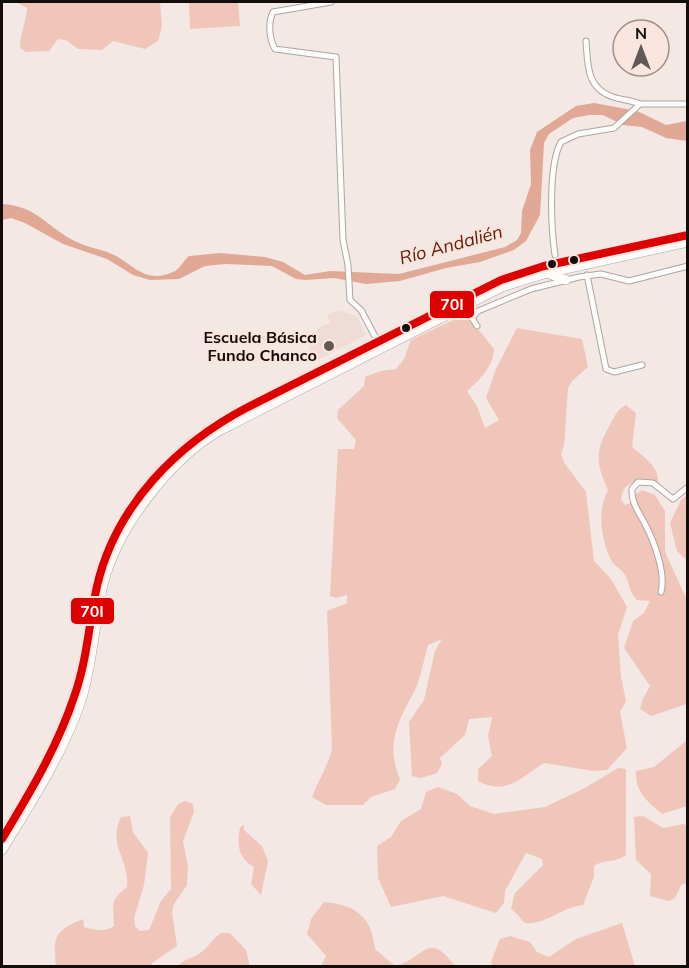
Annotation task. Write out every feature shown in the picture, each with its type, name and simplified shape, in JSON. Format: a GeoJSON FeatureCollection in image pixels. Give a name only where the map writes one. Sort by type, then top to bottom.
{"type":"FeatureCollection","features":[{"type":"Feature","properties":{"kind":"highway"},"geometry":{"type":"LineString","coordinates":[[2,838],[51,753],[71,709],[85,660],[99,578],[109,548],[124,522],[177,453],[207,430],[512,276],[687,235]]}},
{"type":"Feature","properties":{"kind":"highway"},"geometry":{"type":"LineString","coordinates":[[2,850],[57,756],[76,715],[88,675],[103,587],[113,555],[128,527],[173,468],[193,448],[219,431],[488,293],[547,273],[687,243]]}},
{"type":"Feature","properties":{"kind":"highway"},"geometry":{"type":"LineString","coordinates":[[547,273],[566,280]]}},
{"type":"Feature","properties":{"kind":"street"},"geometry":{"type":"LineString","coordinates":[[331,2],[278,10],[272,14],[271,40],[274,49],[336,57],[343,240],[348,265],[350,300],[360,310],[378,342]]}},
{"type":"Feature","properties":{"kind":"street"},"geometry":{"type":"LineString","coordinates":[[586,41],[589,76],[595,87],[612,97],[640,104],[687,104]]}},
{"type":"Feature","properties":{"kind":"street"},"geometry":{"type":"LineString","coordinates":[[555,255],[552,207],[557,149],[567,138],[615,128],[640,104]]}},
{"type":"Feature","properties":{"kind":"street"},"geometry":{"type":"LineString","coordinates":[[477,326],[472,318],[478,311],[525,291],[587,275],[601,274],[629,280],[687,266]]}},
{"type":"Feature","properties":{"kind":"street"},"geometry":{"type":"LineString","coordinates":[[587,275],[606,369],[614,372],[642,364]]}},
{"type":"Feature","properties":{"kind":"street"},"geometry":{"type":"LineString","coordinates":[[661,592],[663,580],[661,567],[647,528],[633,502],[632,489],[638,482],[649,482],[673,499],[687,487]]}},
{"type":"Feature","properties":{"kind":"shaded area"},"geometry":{"type":"Polygon","coordinates":[[[16,2],[160,2],[162,26],[158,41],[145,49],[113,41],[102,50],[78,49],[66,40],[58,39],[49,51],[26,52],[20,48],[27,8],[16,2]]]}},
{"type":"Feature","properties":{"kind":"shaded area"},"geometry":{"type":"Polygon","coordinates":[[[189,2],[238,2],[240,26],[190,29],[189,2]]]}},
{"type":"Feature","properties":{"kind":"shaded area"},"geometry":{"type":"Polygon","coordinates":[[[594,103],[637,111],[666,125],[687,121],[687,141],[666,138],[642,127],[623,125],[603,115],[573,118],[549,134],[544,143],[540,215],[526,241],[514,250],[480,262],[446,268],[400,281],[366,284],[334,278],[305,280],[296,279],[272,266],[225,264],[205,266],[179,279],[150,280],[133,275],[107,259],[63,244],[25,223],[11,218],[2,220],[2,204],[25,209],[83,245],[110,253],[141,272],[155,276],[175,271],[189,256],[220,253],[265,257],[283,262],[305,275],[330,271],[399,274],[505,247],[517,240],[521,233],[522,211],[531,184],[530,150],[537,132],[576,106],[594,103]]]}},
{"type":"Feature","properties":{"kind":"shaded area","name":"Escuela Básica Fundo Chanco"},"geometry":{"type":"Polygon","coordinates":[[[339,310],[358,317],[366,335],[310,364],[307,356],[318,328],[330,323],[327,315],[339,310]]]}},
{"type":"Feature","properties":{"kind":"shaded area"},"geometry":{"type":"Polygon","coordinates":[[[466,314],[494,349],[491,362],[481,378],[467,391],[477,406],[485,428],[499,420],[486,398],[496,369],[517,328],[582,339],[588,367],[572,381],[568,388],[564,446],[561,454],[565,464],[586,492],[594,561],[611,579],[627,607],[618,635],[621,677],[626,701],[620,712],[627,748],[607,770],[594,771],[544,763],[520,779],[497,787],[478,781],[478,769],[492,756],[488,736],[492,717],[469,719],[465,735],[440,758],[442,764],[437,773],[421,778],[412,776],[409,722],[424,700],[435,651],[442,639],[428,645],[417,685],[399,723],[394,754],[400,779],[395,789],[371,797],[363,805],[326,805],[312,797],[332,749],[327,611],[347,603],[347,595],[336,598],[330,596],[338,449],[354,449],[356,440],[337,418],[338,410],[364,386],[365,377],[381,371],[396,369],[404,359],[411,340],[466,314]]]}},
{"type":"Feature","properties":{"kind":"shaded area"},"geometry":{"type":"Polygon","coordinates":[[[626,405],[636,413],[632,447],[654,467],[658,484],[629,484],[621,500],[625,505],[633,502],[634,495],[642,490],[655,495],[665,511],[665,552],[687,600],[687,704],[651,716],[640,709],[650,686],[624,648],[633,621],[644,613],[650,601],[637,600],[632,594],[625,575],[611,560],[604,541],[601,515],[608,490],[599,463],[600,449],[616,415],[626,405]]]}},
{"type":"Feature","properties":{"kind":"shaded area"},"geometry":{"type":"Polygon","coordinates":[[[687,495],[687,561],[677,551],[670,523],[681,500],[687,495]]]}},
{"type":"Feature","properties":{"kind":"shaded area"},"geometry":{"type":"Polygon","coordinates":[[[687,740],[687,806],[662,814],[640,790],[636,771],[654,767],[687,740]]]}},
{"type":"Feature","properties":{"kind":"shaded area"},"geometry":{"type":"Polygon","coordinates":[[[618,768],[626,769],[626,855],[594,866],[594,877],[583,905],[567,909],[547,919],[525,923],[511,908],[515,893],[543,865],[542,859],[526,853],[505,891],[504,903],[496,913],[443,896],[391,907],[378,878],[377,846],[391,837],[401,821],[421,809],[426,792],[438,787],[457,794],[470,806],[494,814],[545,807],[585,788],[618,768]]]}},
{"type":"Feature","properties":{"kind":"shaded area"},"geometry":{"type":"Polygon","coordinates":[[[185,801],[193,804],[194,812],[183,841],[188,866],[187,885],[174,904],[172,912],[177,946],[151,966],[56,966],[56,942],[61,931],[66,927],[83,919],[84,927],[92,929],[103,930],[114,926],[113,904],[117,896],[127,887],[127,877],[116,836],[121,817],[130,816],[133,832],[148,853],[144,885],[134,918],[135,926],[140,931],[149,930],[161,901],[171,889],[170,817],[178,804],[185,801]]]}},
{"type":"Feature","properties":{"kind":"shaded area"},"geometry":{"type":"Polygon","coordinates":[[[643,816],[663,828],[684,824],[687,827],[687,883],[681,885],[675,898],[669,901],[650,896],[651,874],[636,860],[634,817],[643,816]]]}},
{"type":"Feature","properties":{"kind":"shaded area"},"geometry":{"type":"Polygon","coordinates":[[[244,824],[244,830],[262,846],[268,861],[261,895],[251,884],[254,867],[245,860],[240,850],[240,828],[244,824]]]}},
{"type":"Feature","properties":{"kind":"shaded area"},"geometry":{"type":"Polygon","coordinates":[[[324,902],[345,906],[360,915],[370,929],[375,949],[395,966],[321,966],[326,956],[307,934],[311,919],[324,902]]]}},
{"type":"Feature","properties":{"kind":"shaded area"},"geometry":{"type":"Polygon","coordinates":[[[622,923],[635,966],[492,966],[491,962],[500,939],[510,936],[530,942],[537,952],[549,957],[576,939],[622,923]]]}},
{"type":"Feature","properties":{"kind":"shaded area"},"geometry":{"type":"Polygon","coordinates":[[[221,933],[230,933],[246,950],[250,966],[178,966],[203,951],[221,933]]]}},
{"type":"Feature","properties":{"kind":"shaded area"},"geometry":{"type":"Polygon","coordinates":[[[432,948],[446,955],[455,966],[395,966],[432,948]]]}},
{"type":"Feature","properties":{"kind":"transit line","name":"70I"},"geometry":{"type":"LineString","coordinates":[[2,839],[42,770],[67,716],[82,670],[97,586],[106,557],[134,504],[174,459],[197,439],[248,407],[501,280],[544,266],[688,235]]}},
{"type":"Feature","properties":{"kind":"place","name":"Escuela Básica Fundo Chanco"},"geometry":{"type":"Point","coordinates":[329,346]}},
{"type":"Feature","properties":{"kind":"water label","name":"Río Andalién"},"geometry":{"type":"Point","coordinates":[451,245]}}]}
